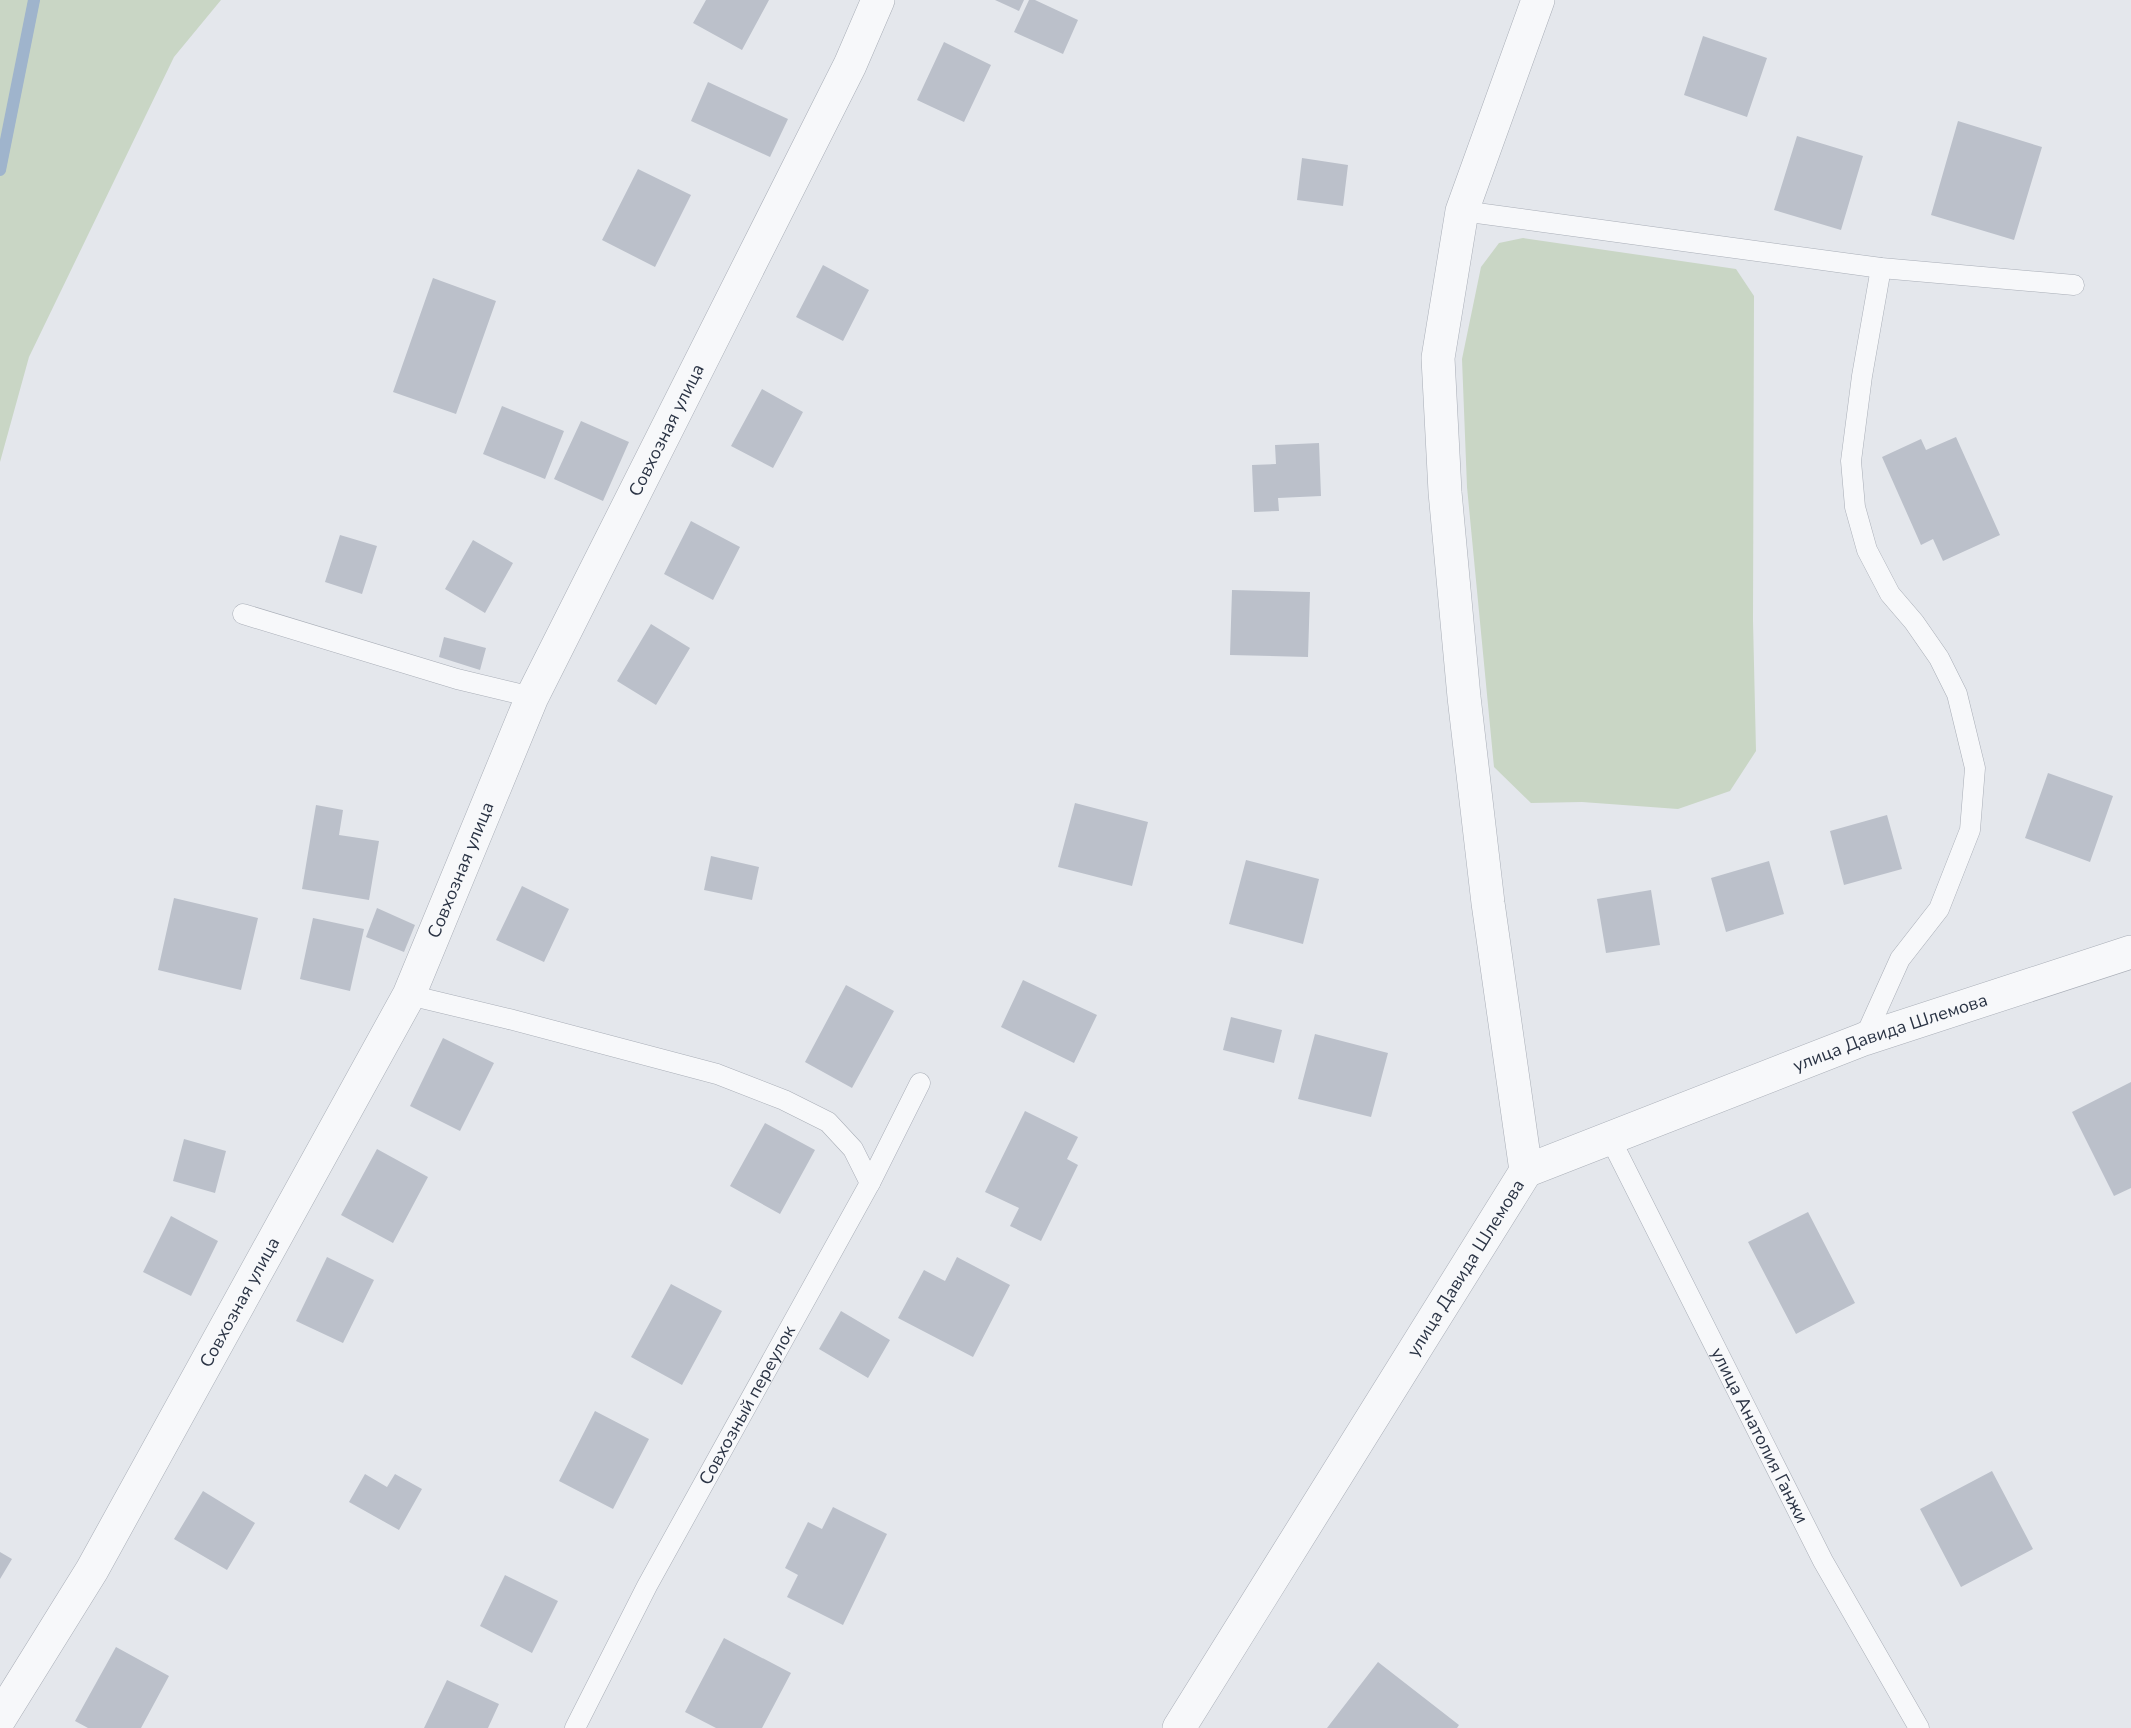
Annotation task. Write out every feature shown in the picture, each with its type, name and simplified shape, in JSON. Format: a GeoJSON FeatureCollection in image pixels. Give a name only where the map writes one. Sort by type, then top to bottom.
{"type":"FeatureCollection","features":[{"type":"Feature","properties":{"kind":"street","name":"Совхозная улица"},"geometry":{"type":"LineString","coordinates":[[0,1718],[92,1570],[409,995],[532,697],[850,65],[878,0]]}},
{"type":"Feature","properties":{"kind":"street"},"geometry":{"type":"LineString","coordinates":[[1526,1171],[1488,903],[1467,720],[1445,492],[1438,358],[1462,211],[1538,0]]}},
{"type":"Feature","properties":{"kind":"street","name":"улица Давида Шлемова"},"geometry":{"type":"LineString","coordinates":[[1179,1728],[1526,1171],[1864,1039],[2131,952]]}},
{"type":"Feature","properties":{"kind":"lane"},"geometry":{"type":"LineString","coordinates":[[1462,211],[1881,268],[2074,285]]}},
{"type":"Feature","properties":{"kind":"lane"},"geometry":{"type":"LineString","coordinates":[[1864,1039],[1900,959],[1938,909],[1970,830],[1975,768],[1958,694],[1939,658],[1914,622],[1890,594],[1867,550],[1855,507],[1851,461],[1862,376],[1881,268]]}},
{"type":"Feature","properties":{"kind":"lane"},"geometry":{"type":"LineString","coordinates":[[243,614],[457,679],[532,697]]}},
{"type":"Feature","properties":{"kind":"lane"},"geometry":{"type":"LineString","coordinates":[[409,995],[717,1074],[784,1100],[828,1122],[853,1149],[870,1183]]}},
{"type":"Feature","properties":{"kind":"lane","name":"Совхозный переулок"},"geometry":{"type":"LineString","coordinates":[[574,1728],[647,1586],[870,1183],[920,1083]]}},
{"type":"Feature","properties":{"kind":"lane","name":"улица Анатолия Ганжи"},"geometry":{"type":"LineString","coordinates":[[1610,1138],[1823,1561],[1919,1728]]}},
{"type":"Feature","properties":{"kind":"green space"},"geometry":{"type":"Polygon","coordinates":[[[0,0],[221,0],[174,57],[29,357],[0,462],[0,0]]]}},
{"type":"Feature","properties":{"kind":"green space"},"geometry":{"type":"Polygon","coordinates":[[[1523,238],[1736,269],[1754,296],[1753,621],[1756,751],[1730,791],[1678,809],[1582,802],[1531,803],[1494,767],[1467,487],[1462,359],[1481,267],[1499,243],[1523,238]]]}},
{"type":"Feature","properties":{"kind":"building"},"geometry":{"type":"Polygon","coordinates":[[[706,0],[769,0],[742,50],[693,23],[706,0]]]}},
{"type":"Feature","properties":{"kind":"building"},"geometry":{"type":"Polygon","coordinates":[[[995,0],[1024,0],[1019,11],[995,0]]]}},
{"type":"Feature","properties":{"kind":"building"},"geometry":{"type":"Polygon","coordinates":[[[1029,0],[1035,0],[1078,20],[1063,54],[1014,32],[1029,0]]]}},
{"type":"Feature","properties":{"kind":"building"},"geometry":{"type":"Polygon","coordinates":[[[1703,36],[1767,58],[1747,117],[1684,95],[1703,36]]]}},
{"type":"Feature","properties":{"kind":"building"},"geometry":{"type":"Polygon","coordinates":[[[944,42],[991,65],[964,122],[917,100],[944,42]]]}},
{"type":"Feature","properties":{"kind":"building"},"geometry":{"type":"Polygon","coordinates":[[[708,82],[788,119],[770,157],[691,121],[708,82]]]}},
{"type":"Feature","properties":{"kind":"building"},"geometry":{"type":"Polygon","coordinates":[[[1958,121],[2042,147],[2014,240],[1931,215],[1958,121]]]}},
{"type":"Feature","properties":{"kind":"building"},"geometry":{"type":"Polygon","coordinates":[[[1797,136],[1863,156],[1841,230],[1774,210],[1797,136]]]}},
{"type":"Feature","properties":{"kind":"building"},"geometry":{"type":"Polygon","coordinates":[[[1302,158],[1348,165],[1343,206],[1297,200],[1302,158]]]}},
{"type":"Feature","properties":{"kind":"building"},"geometry":{"type":"Polygon","coordinates":[[[638,169],[691,195],[655,267],[602,240],[638,169]]]}},
{"type":"Feature","properties":{"kind":"building"},"geometry":{"type":"Polygon","coordinates":[[[823,265],[869,290],[843,341],[796,317],[823,265]]]}},
{"type":"Feature","properties":{"kind":"building"},"geometry":{"type":"Polygon","coordinates":[[[433,278],[496,301],[456,414],[393,392],[433,278]]]}},
{"type":"Feature","properties":{"kind":"building"},"geometry":{"type":"Polygon","coordinates":[[[762,389],[803,412],[773,468],[731,446],[762,389]]]}},
{"type":"Feature","properties":{"kind":"building"},"geometry":{"type":"Polygon","coordinates":[[[502,406],[564,431],[545,479],[483,454],[502,406]]]}},
{"type":"Feature","properties":{"kind":"building"},"geometry":{"type":"Polygon","coordinates":[[[581,421],[629,442],[603,501],[554,479],[581,421]]]}},
{"type":"Feature","properties":{"kind":"building"},"geometry":{"type":"Polygon","coordinates":[[[1956,437],[2000,535],[1943,561],[1933,539],[1921,545],[1882,457],[1921,439],[1926,450],[1956,437]]]}},
{"type":"Feature","properties":{"kind":"building"},"geometry":{"type":"Polygon","coordinates":[[[1319,443],[1321,496],[1278,498],[1279,511],[1254,512],[1252,465],[1276,464],[1275,445],[1319,443]]]}},
{"type":"Feature","properties":{"kind":"building"},"geometry":{"type":"Polygon","coordinates":[[[691,521],[740,547],[713,600],[664,574],[691,521]]]}},
{"type":"Feature","properties":{"kind":"building"},"geometry":{"type":"Polygon","coordinates":[[[340,535],[377,546],[362,594],[325,582],[340,535]]]}},
{"type":"Feature","properties":{"kind":"building"},"geometry":{"type":"Polygon","coordinates":[[[473,540],[513,563],[485,613],[445,589],[473,540]]]}},
{"type":"Feature","properties":{"kind":"building"},"geometry":{"type":"Polygon","coordinates":[[[1232,590],[1310,592],[1308,657],[1230,655],[1232,590]]]}},
{"type":"Feature","properties":{"kind":"building"},"geometry":{"type":"Polygon","coordinates":[[[651,624],[690,648],[656,705],[617,681],[651,624]]]}},
{"type":"Feature","properties":{"kind":"building"},"geometry":{"type":"Polygon","coordinates":[[[444,637],[486,648],[480,670],[439,657],[444,637]]]}},
{"type":"Feature","properties":{"kind":"building"},"geometry":{"type":"Polygon","coordinates":[[[2048,773],[2113,796],[2090,862],[2025,838],[2048,773]]]}},
{"type":"Feature","properties":{"kind":"building"},"geometry":{"type":"Polygon","coordinates":[[[1075,803],[1148,822],[1132,886],[1058,867],[1075,803]]]}},
{"type":"Feature","properties":{"kind":"building"},"geometry":{"type":"Polygon","coordinates":[[[316,805],[343,810],[339,835],[379,841],[369,900],[302,889],[316,805]]]}},
{"type":"Feature","properties":{"kind":"building"},"geometry":{"type":"Polygon","coordinates":[[[1887,815],[1902,869],[1844,885],[1830,831],[1887,815]]]}},
{"type":"Feature","properties":{"kind":"building"},"geometry":{"type":"Polygon","coordinates":[[[711,856],[759,867],[752,900],[704,890],[711,856]]]}},
{"type":"Feature","properties":{"kind":"building"},"geometry":{"type":"Polygon","coordinates":[[[1246,860],[1319,879],[1303,944],[1229,924],[1246,860]]]}},
{"type":"Feature","properties":{"kind":"building"},"geometry":{"type":"Polygon","coordinates":[[[1769,861],[1784,914],[1726,932],[1711,878],[1769,861]]]}},
{"type":"Feature","properties":{"kind":"building"},"geometry":{"type":"Polygon","coordinates":[[[522,886],[569,909],[544,962],[496,940],[522,886]]]}},
{"type":"Feature","properties":{"kind":"building"},"geometry":{"type":"Polygon","coordinates":[[[1651,890],[1660,945],[1606,953],[1597,899],[1651,890]]]}},
{"type":"Feature","properties":{"kind":"building"},"geometry":{"type":"Polygon","coordinates":[[[174,898],[258,918],[241,990],[158,970],[174,898]]]}},
{"type":"Feature","properties":{"kind":"building"},"geometry":{"type":"Polygon","coordinates":[[[377,908],[415,925],[404,952],[366,937],[377,908]]]}},
{"type":"Feature","properties":{"kind":"building"},"geometry":{"type":"Polygon","coordinates":[[[313,918],[364,929],[350,991],[300,979],[313,918]]]}},
{"type":"Feature","properties":{"kind":"building"},"geometry":{"type":"Polygon","coordinates":[[[1023,980],[1097,1015],[1074,1063],[1001,1027],[1023,980]]]}},
{"type":"Feature","properties":{"kind":"building"},"geometry":{"type":"Polygon","coordinates":[[[846,985],[894,1011],[852,1088],[805,1062],[846,985]]]}},
{"type":"Feature","properties":{"kind":"building"},"geometry":{"type":"Polygon","coordinates":[[[1231,1017],[1282,1030],[1274,1063],[1223,1050],[1231,1017]]]}},
{"type":"Feature","properties":{"kind":"building"},"geometry":{"type":"Polygon","coordinates":[[[1315,1034],[1388,1053],[1371,1117],[1298,1099],[1315,1034]]]}},
{"type":"Feature","properties":{"kind":"building"},"geometry":{"type":"Polygon","coordinates":[[[443,1038],[494,1063],[460,1131],[410,1106],[443,1038]]]}},
{"type":"Feature","properties":{"kind":"building"},"geometry":{"type":"Polygon","coordinates":[[[2131,1082],[2131,1188],[2114,1196],[2072,1112],[2131,1082]]]}},
{"type":"Feature","properties":{"kind":"building"},"geometry":{"type":"Polygon","coordinates":[[[1025,1111],[1078,1137],[1067,1159],[1078,1165],[1041,1241],[1010,1226],[1019,1208],[985,1192],[1025,1111]]]}},
{"type":"Feature","properties":{"kind":"building"},"geometry":{"type":"Polygon","coordinates":[[[765,1123],[815,1150],[780,1214],[730,1186],[765,1123]]]}},
{"type":"Feature","properties":{"kind":"building"},"geometry":{"type":"Polygon","coordinates":[[[184,1139],[226,1151],[215,1193],[173,1181],[184,1139]]]}},
{"type":"Feature","properties":{"kind":"building"},"geometry":{"type":"Polygon","coordinates":[[[377,1149],[428,1177],[393,1243],[341,1215],[377,1149]]]}},
{"type":"Feature","properties":{"kind":"building"},"geometry":{"type":"Polygon","coordinates":[[[1808,1212],[1855,1303],[1796,1334],[1748,1242],[1808,1212]]]}},
{"type":"Feature","properties":{"kind":"building"},"geometry":{"type":"Polygon","coordinates":[[[171,1216],[218,1241],[191,1296],[143,1272],[171,1216]]]}},
{"type":"Feature","properties":{"kind":"building"},"geometry":{"type":"Polygon","coordinates":[[[327,1257],[374,1280],[343,1343],[296,1321],[327,1257]]]}},
{"type":"Feature","properties":{"kind":"building"},"geometry":{"type":"Polygon","coordinates":[[[957,1257],[1010,1285],[973,1357],[898,1318],[924,1270],[945,1281],[957,1257]]]}},
{"type":"Feature","properties":{"kind":"building"},"geometry":{"type":"Polygon","coordinates":[[[671,1284],[722,1311],[682,1385],[631,1357],[671,1284]]]}},
{"type":"Feature","properties":{"kind":"building"},"geometry":{"type":"Polygon","coordinates":[[[841,1311],[890,1340],[868,1378],[819,1349],[841,1311]]]}},
{"type":"Feature","properties":{"kind":"building"},"geometry":{"type":"Polygon","coordinates":[[[595,1411],[649,1439],[613,1509],[559,1481],[595,1411]]]}},
{"type":"Feature","properties":{"kind":"building"},"geometry":{"type":"Polygon","coordinates":[[[1992,1471],[2033,1549],[1961,1587],[1920,1509],[1992,1471]]]}},
{"type":"Feature","properties":{"kind":"building"},"geometry":{"type":"Polygon","coordinates":[[[365,1474],[387,1487],[395,1474],[422,1489],[399,1530],[349,1502],[365,1474]]]}},
{"type":"Feature","properties":{"kind":"building"},"geometry":{"type":"Polygon","coordinates":[[[203,1491],[255,1523],[227,1570],[174,1539],[203,1491]]]}},
{"type":"Feature","properties":{"kind":"building"},"geometry":{"type":"Polygon","coordinates":[[[833,1507],[887,1534],[843,1625],[787,1597],[798,1575],[785,1568],[808,1522],[822,1529],[833,1507]]]}},
{"type":"Feature","properties":{"kind":"building"},"geometry":{"type":"Polygon","coordinates":[[[0,1552],[12,1559],[0,1579],[0,1552]]]}},
{"type":"Feature","properties":{"kind":"building"},"geometry":{"type":"Polygon","coordinates":[[[505,1575],[558,1601],[532,1653],[480,1626],[505,1575]]]}},
{"type":"Feature","properties":{"kind":"building"},"geometry":{"type":"Polygon","coordinates":[[[724,1638],[791,1673],[762,1728],[716,1728],[685,1712],[724,1638]]]}},
{"type":"Feature","properties":{"kind":"building"},"geometry":{"type":"Polygon","coordinates":[[[116,1647],[169,1676],[141,1728],[88,1728],[75,1721],[116,1647]]]}},
{"type":"Feature","properties":{"kind":"building"},"geometry":{"type":"Polygon","coordinates":[[[1378,1662],[1459,1725],[1457,1728],[1327,1728],[1378,1662]]]}},
{"type":"Feature","properties":{"kind":"building"},"geometry":{"type":"Polygon","coordinates":[[[447,1680],[499,1704],[488,1728],[424,1728],[447,1680]]]}},
{"type":"Feature","properties":{"kind":"waterway"},"geometry":{"type":"LineString","coordinates":[[0,170],[34,0]]}}]}
